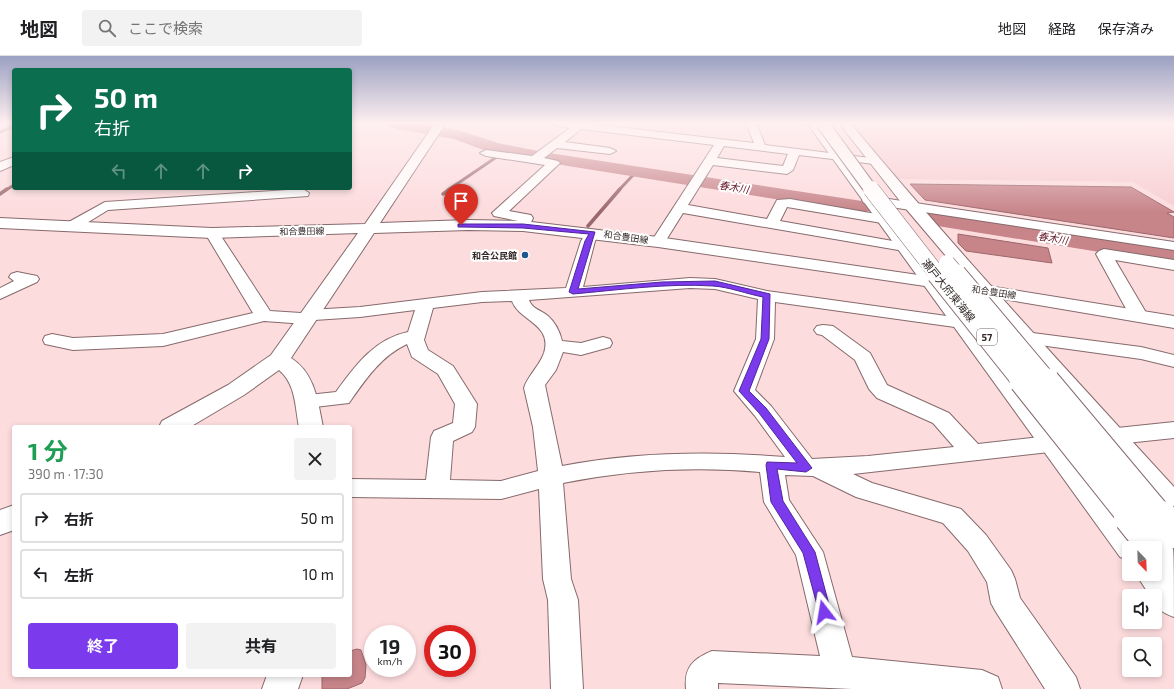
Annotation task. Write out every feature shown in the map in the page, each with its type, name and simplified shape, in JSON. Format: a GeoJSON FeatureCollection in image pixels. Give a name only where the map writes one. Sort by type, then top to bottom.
{"type":"FeatureCollection","features":[{"type":"Feature","properties":{"kind":"main road"},"geometry":{"type":"LineString","coordinates":[[177,425],[236,390],[279,360],[421,153]]}},
{"type":"Feature","properties":{"kind":"main road","name":"57"},"geometry":{"type":"LineString","coordinates":[[833,153],[882,219],[932,282],[1051,444],[1126,541]]}},
{"type":"Feature","properties":{"kind":"main road","name":"瀬戸大府東海線"},"geometry":{"type":"LineString","coordinates":[[844,153],[885,209],[1149,541]]}},
{"type":"Feature","properties":{"kind":"main road","name":"瀬戸大府東海線"},"geometry":{"type":"LineString","coordinates":[[855,153],[896,203],[1174,532]]}},
{"type":"Feature","properties":{"kind":"main road","name":"57"},"geometry":{"type":"LineString","coordinates":[[867,153],[912,207],[1025,338],[1174,505]]}},
{"type":"Feature","properties":{"kind":"main road","name":"和合豊田線"},"geometry":{"type":"LineString","coordinates":[[0,223],[212,232],[368,229],[468,225],[523,226],[593,233],[932,282],[1174,322]]}},
{"type":"Feature","properties":{"kind":"main road"},"geometry":{"type":"LineString","coordinates":[[279,360],[290,365],[297,372],[302,383],[311,425]]}},
{"type":"Feature","properties":{"kind":"main road"},"geometry":{"type":"LineString","coordinates":[[0,524],[12,517]]}},
{"type":"Feature","properties":{"kind":"main road","name":"瀬戸大府東海線"},"geometry":{"type":"LineString","coordinates":[[1162,557],[1174,572]]}},
{"type":"Feature","properties":{"kind":"main road"},"geometry":{"type":"LineString","coordinates":[[1157,581],[1174,603]]}},
{"type":"Feature","properties":{"kind":"main road"},"geometry":{"type":"LineString","coordinates":[[280,689],[284,677]]}},
{"type":"Feature","properties":{"kind":"street"},"geometry":{"type":"LineString","coordinates":[[486,153],[554,163],[499,214],[526,218],[523,226]]}},
{"type":"Feature","properties":{"kind":"street"},"geometry":{"type":"LineString","coordinates":[[534,160],[543,153]]}},
{"type":"Feature","properties":{"kind":"street"},"geometry":{"type":"LineString","coordinates":[[658,242],[715,153]]}},
{"type":"Feature","properties":{"kind":"street"},"geometry":{"type":"LineString","coordinates":[[709,161],[787,170],[795,153]]}},
{"type":"Feature","properties":{"kind":"street"},"geometry":{"type":"LineString","coordinates":[[801,153],[874,161]]}},
{"type":"Feature","properties":{"kind":"street"},"geometry":{"type":"LineString","coordinates":[[0,167],[12,161]]}},
{"type":"Feature","properties":{"kind":"street"},"geometry":{"type":"LineString","coordinates":[[183,201],[194,190]]}},
{"type":"Feature","properties":{"kind":"street"},"geometry":{"type":"LineString","coordinates":[[72,226],[105,206],[303,193]]}},
{"type":"Feature","properties":{"kind":"street"},"geometry":{"type":"LineString","coordinates":[[869,200],[1174,246]]}},
{"type":"Feature","properties":{"kind":"street"},"geometry":{"type":"LineString","coordinates":[[772,223],[782,203],[790,203],[882,219]]}},
{"type":"Feature","properties":{"kind":"street"},"geometry":{"type":"LineString","coordinates":[[679,208],[904,246]]}},
{"type":"Feature","properties":{"kind":"street"},"geometry":{"type":"LineString","coordinates":[[212,232],[264,316]]}},
{"type":"Feature","properties":{"kind":"street"},"geometry":{"type":"LineString","coordinates":[[573,292],[588,241],[593,233]]}},
{"type":"Feature","properties":{"kind":"street"},"geometry":{"type":"LineString","coordinates":[[1139,316],[1104,254],[1174,265]]}},
{"type":"Feature","properties":{"kind":"street"},"geometry":{"type":"LineString","coordinates":[[0,294],[31,279],[16,277]]}},
{"type":"Feature","properties":{"kind":"street"},"geometry":{"type":"LineString","coordinates":[[52,340],[73,344],[163,340],[264,316],[307,317],[482,297],[573,292],[662,284],[708,283],[767,296],[962,323]]}},
{"type":"Feature","properties":{"kind":"street"},"geometry":{"type":"LineString","coordinates":[[520,295],[521,304],[526,310],[543,319],[551,335],[554,349],[546,370],[535,382],[534,388],[544,427],[550,465],[557,579],[563,600],[566,689]]}},
{"type":"Feature","properties":{"kind":"street"},"geometry":{"type":"LineString","coordinates":[[767,296],[765,339],[744,391],[763,410],[811,467],[865,490],[952,516],[977,543],[1001,579],[1006,603],[1064,689]]}},
{"type":"Feature","properties":{"kind":"street"},"geometry":{"type":"LineString","coordinates":[[426,303],[415,340],[419,353],[446,370],[466,404],[464,427],[442,437],[437,488]]}},
{"type":"Feature","properties":{"kind":"street"},"geometry":{"type":"LineString","coordinates":[[823,330],[827,330],[863,357],[879,389],[884,393],[941,418],[972,452]]}},
{"type":"Feature","properties":{"kind":"street"},"geometry":{"type":"LineString","coordinates":[[306,401],[342,398],[368,361],[402,338],[416,336]]}},
{"type":"Feature","properties":{"kind":"street"},"geometry":{"type":"LineString","coordinates":[[1025,338],[1141,353],[1174,361]]}},
{"type":"Feature","properties":{"kind":"street"},"geometry":{"type":"LineString","coordinates":[[553,345],[582,349],[603,343]]}},
{"type":"Feature","properties":{"kind":"street"},"geometry":{"type":"LineString","coordinates":[[352,488],[501,490],[550,477],[601,466],[700,461],[811,467],[868,465],[1174,430]]}},
{"type":"Feature","properties":{"kind":"street"},"geometry":{"type":"LineString","coordinates":[[771,465],[777,502],[809,552],[840,672]]}},
{"type":"Feature","properties":{"kind":"street"},"geometry":{"type":"LineString","coordinates":[[702,689],[701,677],[712,667],[840,672],[982,686],[986,689]]}},
{"type":"Feature","properties":{"kind":"shaded area"},"geometry":{"type":"Polygon","coordinates":[[[874,153],[1174,153],[1174,206],[1133,182],[896,179],[874,153]]]}},
{"type":"Feature","properties":{"kind":"shaded area"},"geometry":{"type":"Polygon","coordinates":[[[910,184],[1131,187],[1174,212],[1167,213],[1174,217],[1174,238],[925,200],[910,184]]]}},
{"type":"Feature","properties":{"kind":"shaded area"},"geometry":{"type":"Polygon","coordinates":[[[958,234],[1048,248],[1052,263],[966,251],[958,243],[958,234]]]}},
{"type":"Feature","properties":{"kind":"shaded area"},"geometry":{"type":"Polygon","coordinates":[[[352,650],[361,650],[364,659],[365,677],[362,683],[347,689],[322,689],[322,677],[352,677],[352,650]]]}},
{"type":"Feature","properties":{"kind":"waterway"},"geometry":{"type":"LineString","coordinates":[[448,190],[498,156],[507,153]]}},
{"type":"Feature","properties":{"kind":"waterway","name":"春木川"},"geometry":{"type":"LineString","coordinates":[[522,153],[536,155]]}},
{"type":"Feature","properties":{"kind":"waterway","name":"春木川"},"geometry":{"type":"LineString","coordinates":[[543,157],[691,180]]}},
{"type":"Feature","properties":{"kind":"waterway"},"geometry":{"type":"LineString","coordinates":[[619,190],[636,172]]}},
{"type":"Feature","properties":{"kind":"waterway","name":"春木川"},"geometry":{"type":"LineString","coordinates":[[700,181],[862,207]]}},
{"type":"Feature","properties":{"kind":"waterway"},"geometry":{"type":"LineString","coordinates":[[6,190],[12,186]]}},
{"type":"Feature","properties":{"kind":"waterway"},"geometry":{"type":"LineString","coordinates":[[0,194],[7,189]]}},
{"type":"Feature","properties":{"kind":"waterway"},"geometry":{"type":"LineString","coordinates":[[443,194],[450,189]]}},
{"type":"Feature","properties":{"kind":"waterway"},"geometry":{"type":"LineString","coordinates":[[588,226],[620,189]]}},
{"type":"Feature","properties":{"kind":"waterway","name":"春木川"},"geometry":{"type":"LineString","coordinates":[[933,219],[1174,257]]}},
{"type":"Feature","properties":{"kind":"place","name":"和合公民館"},"geometry":{"type":"Point","coordinates":[525,255]}},
{"type":"Feature","properties":{"kind":"route"},"geometry":{"type":"LineString","coordinates":[[461,225],[523,226],[593,233],[588,241],[573,292],[662,284],[702,283],[715,284],[767,296],[765,339],[744,391],[763,410],[806,468],[771,465],[777,502],[809,552],[824,612]]}}]}
